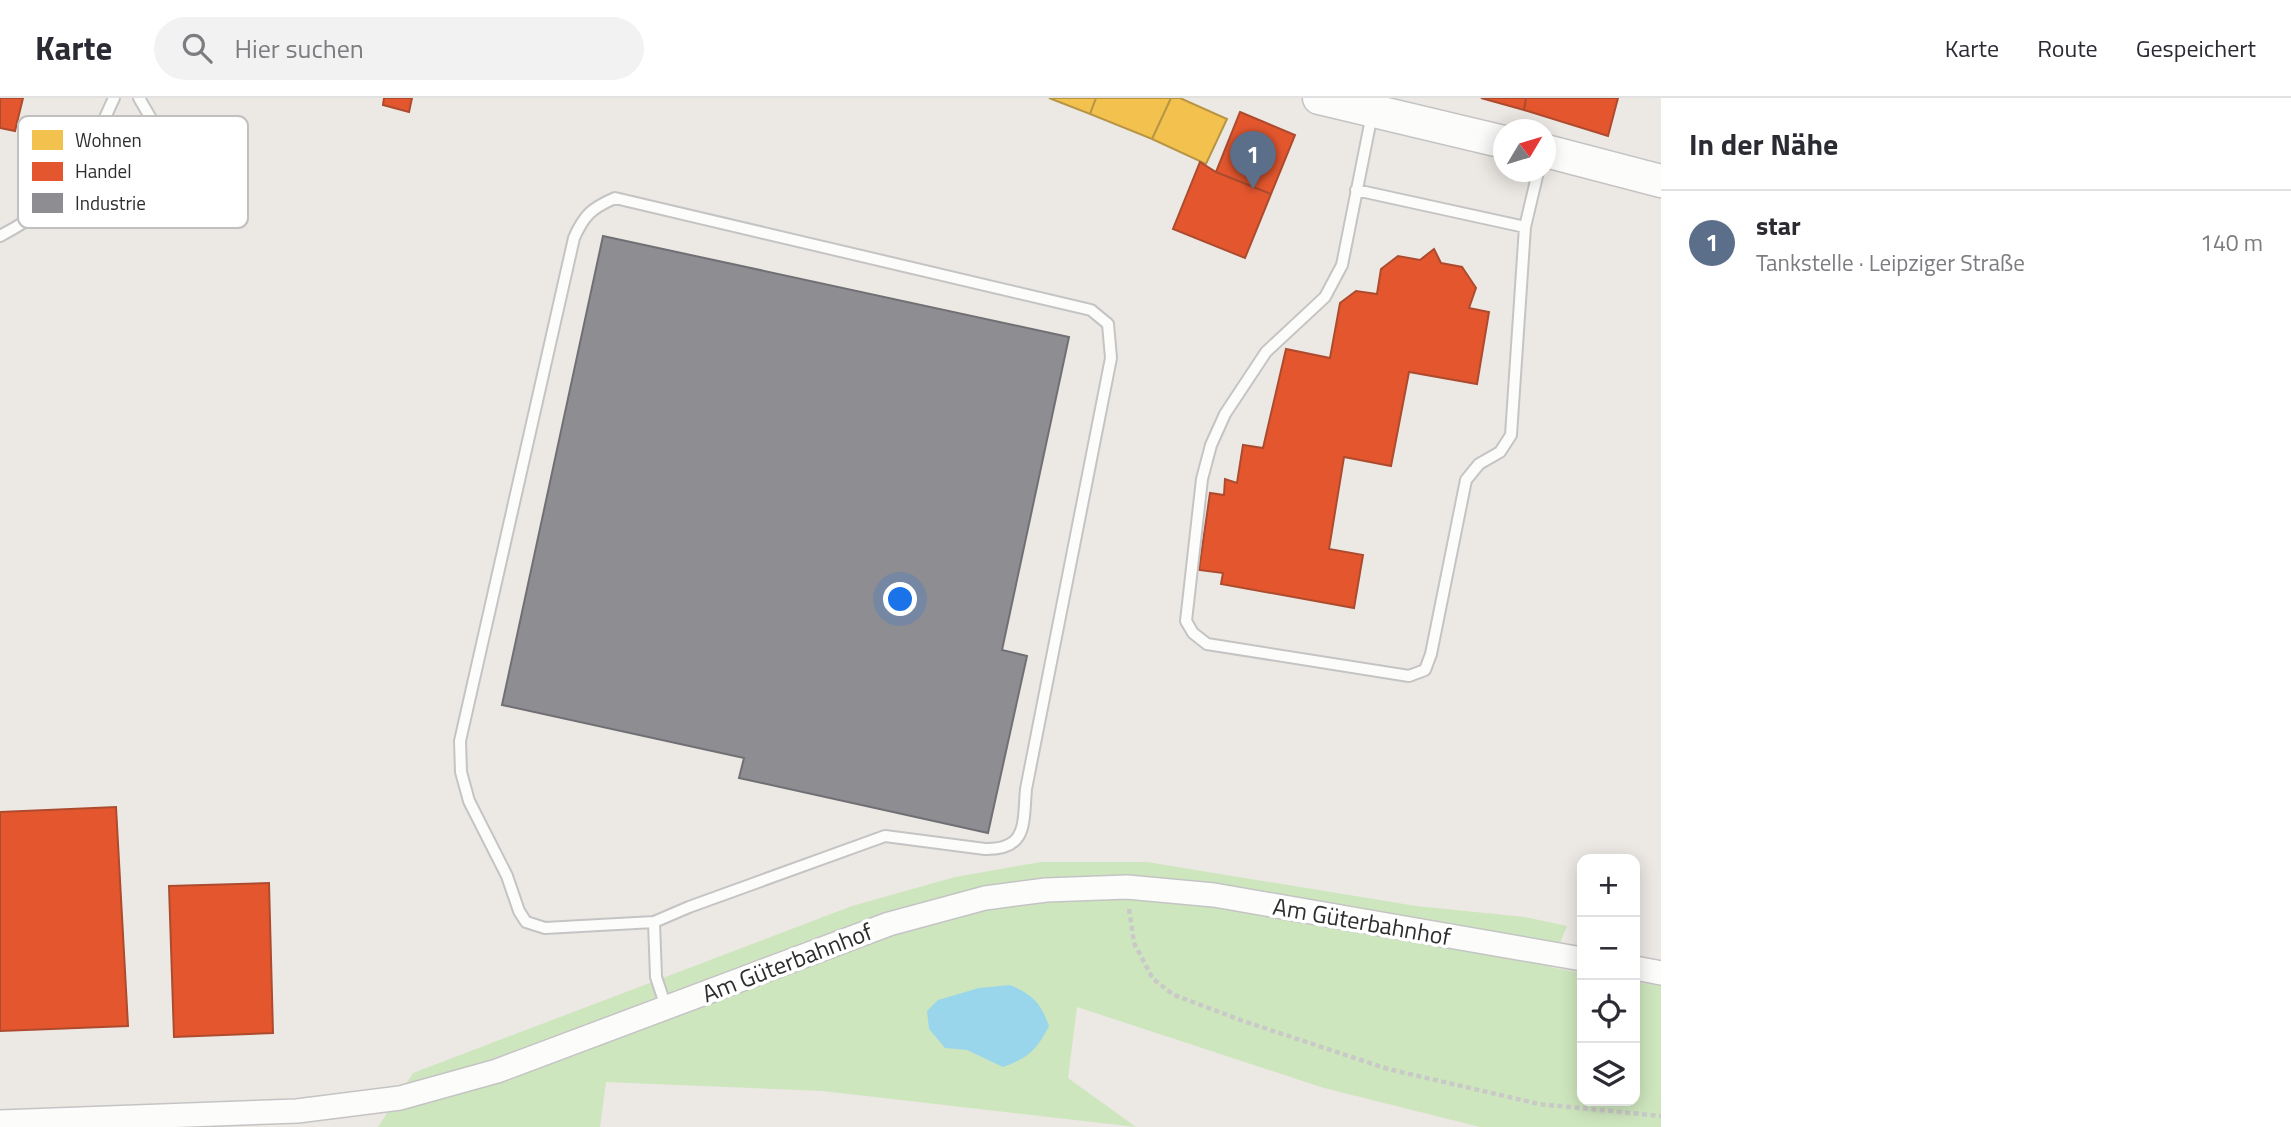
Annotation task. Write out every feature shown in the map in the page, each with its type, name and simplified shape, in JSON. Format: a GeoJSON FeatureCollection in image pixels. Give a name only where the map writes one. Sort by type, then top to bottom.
{"type":"FeatureCollection","features":[{"type":"Feature","properties":{"kind":"street"},"geometry":{"type":"LineString","coordinates":[[1324,99],[1493,140]]}},
{"type":"Feature","properties":{"kind":"street"},"geometry":{"type":"LineString","coordinates":[[1556,154],[1661,181]]}},
{"type":"Feature","properties":{"kind":"street","name":"Am Güterbahnhof"},"geometry":{"type":"LineString","coordinates":[[0,1122],[297,1111],[369,1103],[434,1090],[477,1078],[859,934],[922,914],[1014,894],[1074,888],[1128,887],[1214,895],[1577,958]]}},
{"type":"Feature","properties":{"kind":"street"},"geometry":{"type":"LineString","coordinates":[[1640,969],[1661,973]]}},
{"type":"Feature","properties":{"kind":"lane"},"geometry":{"type":"LineString","coordinates":[[106,116],[114,98]]}},
{"type":"Feature","properties":{"kind":"lane"},"geometry":{"type":"LineString","coordinates":[[139,98],[150,116]]}},
{"type":"Feature","properties":{"kind":"lane"},"geometry":{"type":"LineString","coordinates":[[1373,111],[1342,265],[1325,297],[1266,352],[1225,414],[1211,445],[1202,479],[1186,621],[1193,633],[1207,644],[1409,676],[1425,670],[1431,654],[1466,480],[1479,464],[1500,452],[1511,435],[1525,227],[1536,182]]}},
{"type":"Feature","properties":{"kind":"lane"},"geometry":{"type":"LineString","coordinates":[[1356,190],[1525,227]]}},
{"type":"Feature","properties":{"kind":"lane"},"geometry":{"type":"LineString","coordinates":[[615,198],[1091,310],[1108,324],[1111,358],[1026,789],[1023,826],[1016,842],[1002,849],[985,849],[885,836],[689,906],[654,922],[545,928],[526,922],[519,911],[507,876],[469,801],[461,772],[460,741],[463,727],[574,238],[583,217],[600,204],[615,198]]}},
{"type":"Feature","properties":{"kind":"lane"},"geometry":{"type":"LineString","coordinates":[[0,236],[18,226]]}},
{"type":"Feature","properties":{"kind":"lane"},"geometry":{"type":"LineString","coordinates":[[654,922],[656,977],[666,1007]]}},
{"type":"Feature","properties":{"kind":"path"},"geometry":{"type":"LineString","coordinates":[[1128,887],[1134,943],[1153,979],[1174,995],[1388,1069],[1539,1104],[1661,1116]]}},
{"type":"Feature","properties":{"kind":"green space"},"geometry":{"type":"Polygon","coordinates":[[[1041,862],[1147,862],[1416,906],[1525,917],[1567,926],[1550,967],[1577,972],[1577,1106],[1640,1106],[1640,983],[1661,986],[1661,1127],[1480,1127],[1324,1088],[1077,1007],[1068,1078],[1136,1127],[823,1091],[606,1082],[600,1127],[378,1127],[413,1073],[852,906],[955,877],[1041,862]]]}},
{"type":"Feature","properties":{"kind":"water"},"geometry":{"type":"Polygon","coordinates":[[[1010,985],[1025,992],[1035,1001],[1049,1026],[1036,1047],[1019,1060],[1003,1067],[967,1050],[945,1048],[929,1029],[927,1011],[938,1000],[979,988],[1010,985]]]}},
{"type":"Feature","properties":{"kind":"building: Wohnen"},"geometry":{"type":"Polygon","coordinates":[[[1049,98],[1096,98],[1090,114],[1049,98]]]}},
{"type":"Feature","properties":{"kind":"building: Wohnen"},"geometry":{"type":"Polygon","coordinates":[[[1096,98],[1171,98],[1152,139],[1090,114],[1096,98]]]}},
{"type":"Feature","properties":{"kind":"building: Wohnen"},"geometry":{"type":"Polygon","coordinates":[[[1171,98],[1180,98],[1227,119],[1206,164],[1152,139],[1171,98]]]}},
{"type":"Feature","properties":{"kind":"building: Handel"},"geometry":{"type":"Polygon","coordinates":[[[0,98],[23,98],[15,131],[0,128],[0,98]]]}},
{"type":"Feature","properties":{"kind":"building: Handel"},"geometry":{"type":"Polygon","coordinates":[[[384,98],[412,98],[409,112],[383,105],[384,98]]]}},
{"type":"Feature","properties":{"kind":"building: Handel"},"geometry":{"type":"Polygon","coordinates":[[[1481,98],[1526,98],[1524,110],[1481,98]]]}},
{"type":"Feature","properties":{"kind":"building: Handel"},"geometry":{"type":"Polygon","coordinates":[[[1526,98],[1618,98],[1608,136],[1524,110],[1526,98]]]}},
{"type":"Feature","properties":{"kind":"building: Handel"},"geometry":{"type":"Polygon","coordinates":[[[1240,112],[1295,135],[1271,194],[1216,172],[1240,112]]]}},
{"type":"Feature","properties":{"kind":"building: Handel"},"geometry":{"type":"Polygon","coordinates":[[[1200,162],[1216,172],[1271,194],[1245,258],[1173,229],[1200,162]]]}},
{"type":"Feature","properties":{"kind":"building: Handel"},"geometry":{"type":"Polygon","coordinates":[[[1434,249],[1441,263],[1462,267],[1476,288],[1469,308],[1489,312],[1477,384],[1409,372],[1391,466],[1344,457],[1329,549],[1363,555],[1354,608],[1221,584],[1223,573],[1199,570],[1210,493],[1224,495],[1225,479],[1237,483],[1243,445],[1263,448],[1286,349],[1330,358],[1340,303],[1356,291],[1377,294],[1381,269],[1398,256],[1420,260],[1434,249]]]}},
{"type":"Feature","properties":{"kind":"building: Handel"},"geometry":{"type":"Polygon","coordinates":[[[116,807],[128,1026],[0,1031],[0,812],[116,807]]]}},
{"type":"Feature","properties":{"kind":"building: Handel"},"geometry":{"type":"Polygon","coordinates":[[[269,883],[273,1033],[174,1037],[169,886],[269,883]]]}},
{"type":"Feature","properties":{"kind":"building: Industrie"},"geometry":{"type":"Polygon","coordinates":[[[603,236],[1069,337],[1002,650],[1027,656],[988,833],[739,778],[744,758],[502,705],[603,236]]]}},
{"type":"Feature","properties":{"kind":"place","name":"star"},"geometry":{"type":"Point","coordinates":[1253,189]}}]}
